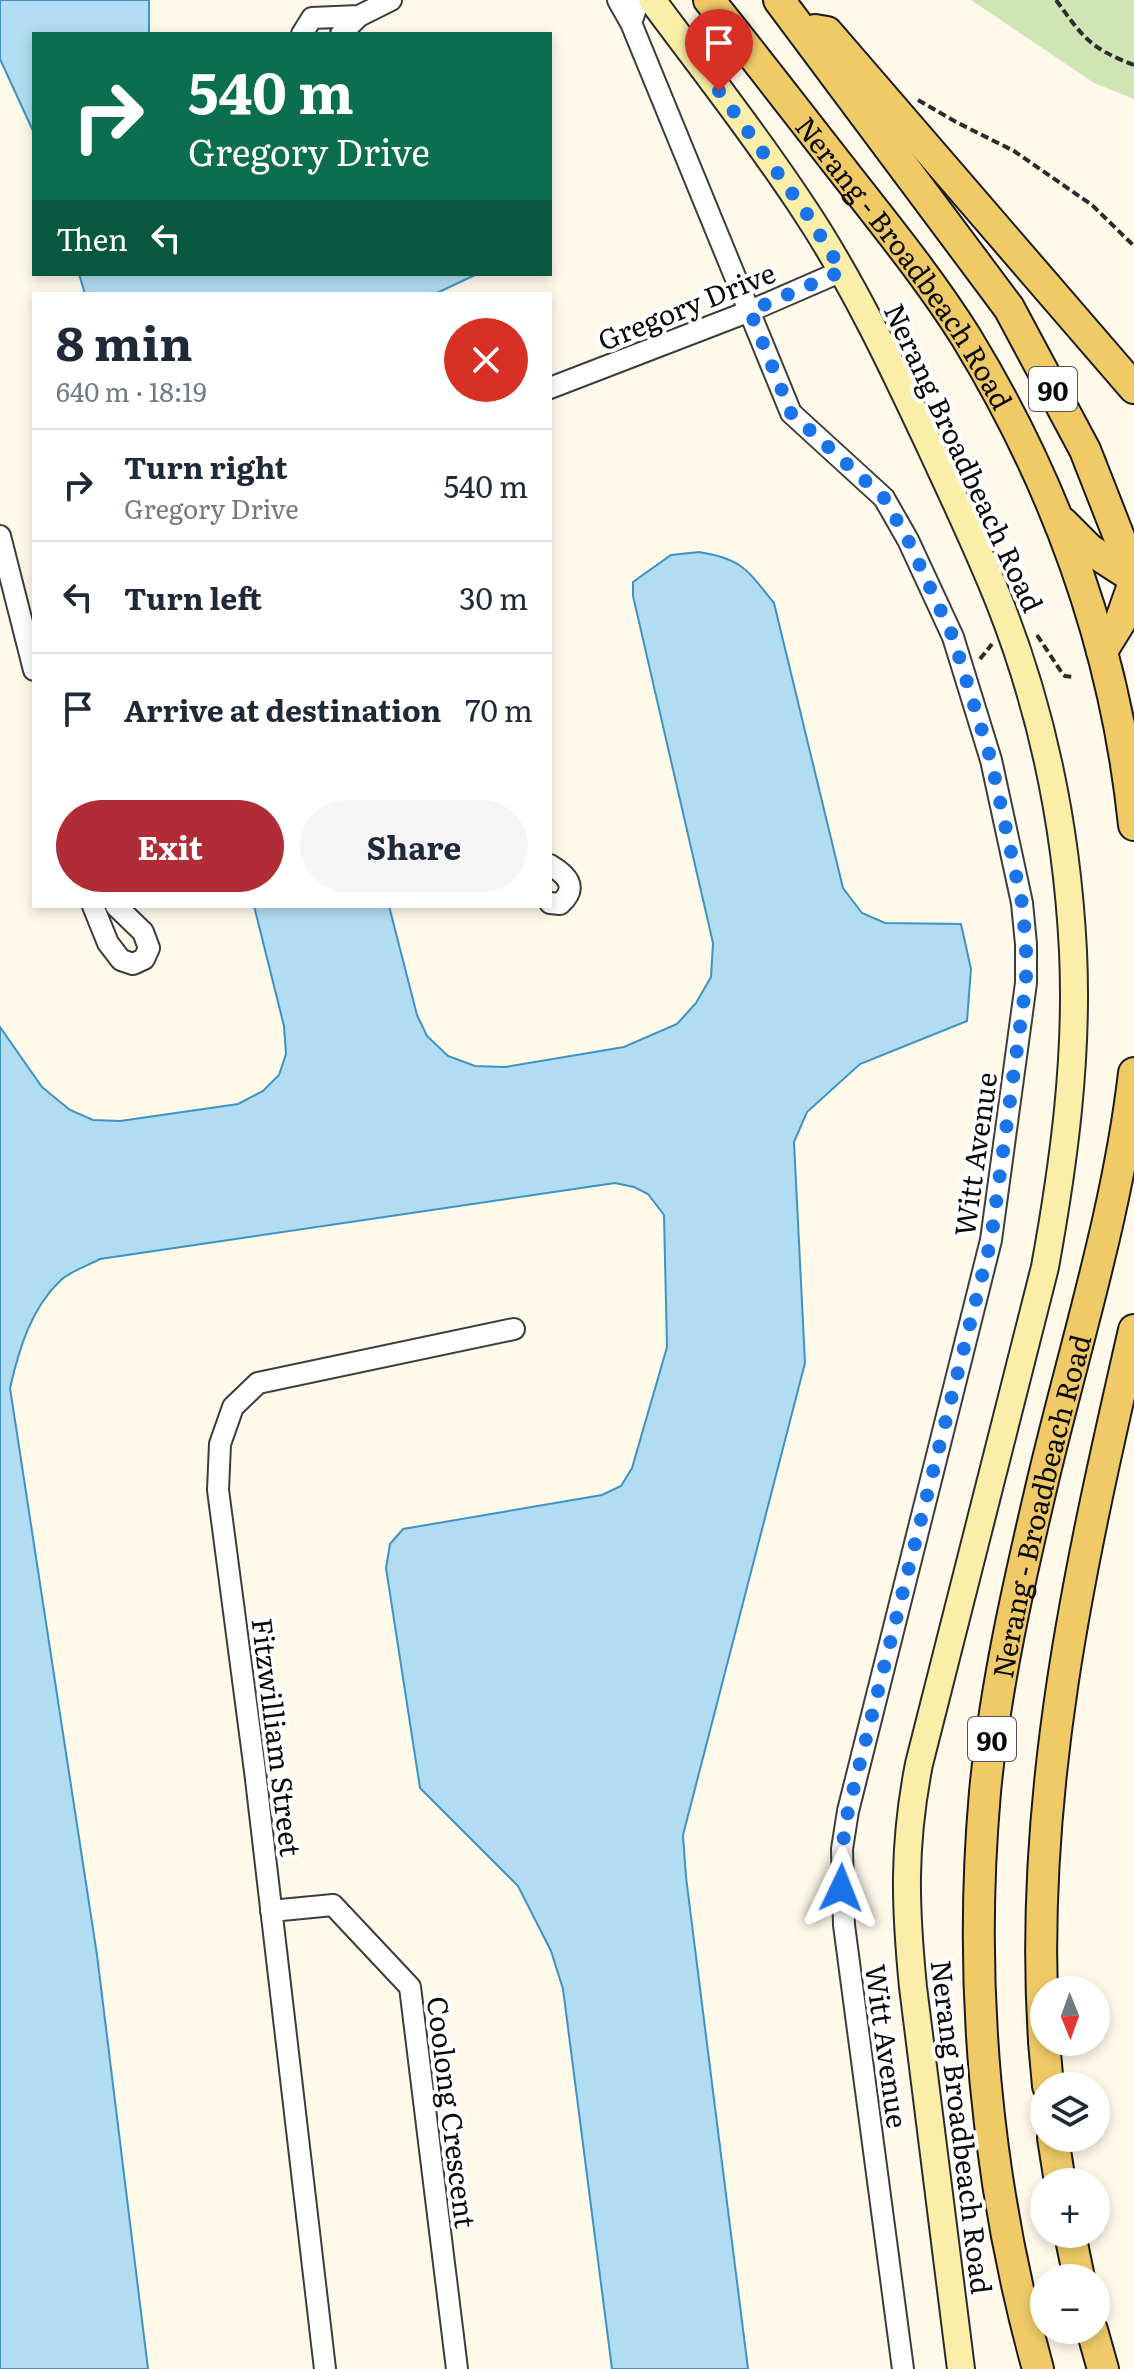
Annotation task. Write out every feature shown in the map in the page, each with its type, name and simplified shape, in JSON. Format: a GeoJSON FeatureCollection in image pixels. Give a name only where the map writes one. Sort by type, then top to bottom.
{"type":"FeatureCollection","features":[{"type":"Feature","properties":{"kind":"main road","name":"Nerang - Broadbeach Road"},"geometry":{"type":"LineString","coordinates":[[709,0],[870,205],[964,335],[1001,398],[1061,522],[1102,651],[1117,716],[1134,825]]}},
{"type":"Feature","properties":{"kind":"main road","name":"Nerang - Broadbeach Road"},"geometry":{"type":"LineString","coordinates":[[779,0],[1009,308],[1085,450],[1134,578]]}},
{"type":"Feature","properties":{"kind":"main road"},"geometry":{"type":"LineString","coordinates":[[798,26],[827,32],[1134,388]]}},
{"type":"Feature","properties":{"kind":"main road"},"geometry":{"type":"LineString","coordinates":[[1061,522],[1089,549],[1134,578],[1120,622],[1102,651]]}},
{"type":"Feature","properties":{"kind":"main road","name":"Nerang - Broadbeach Road"},"geometry":{"type":"LineString","coordinates":[[1038,2369],[1012,2264],[986,2100],[979,1896],[985,1791],[1009,1632],[1108,1215],[1134,1073]]}},
{"type":"Feature","properties":{"kind":"main road","name":"Nerang - Broadbeach Road"},"geometry":{"type":"LineString","coordinates":[[1041,1976],[1040,1896],[1048,1783],[1073,1621],[1134,1330]]}},
{"type":"Feature","properties":{"kind":"main road"},"geometry":{"type":"LineString","coordinates":[[1096,2344],[1103,2369]]}},
{"type":"Feature","properties":{"kind":"street"},"geometry":{"type":"LineString","coordinates":[[343,32],[359,16],[391,0]]}},
{"type":"Feature","properties":{"kind":"street","name":"Witt Avenue"},"geometry":{"type":"LineString","coordinates":[[618,0],[631,23],[791,413],[884,498],[942,610],[964,668],[991,760],[1022,903],[1026,983],[991,1240],[848,1811],[842,1849],[844,1925],[903,2369]]}},
{"type":"Feature","properties":{"kind":"street"},"geometry":{"type":"LineString","coordinates":[[631,23],[639,0]]}},
{"type":"Feature","properties":{"kind":"street","name":"Nerang Broadbeach Road"},"geometry":{"type":"LineString","coordinates":[[652,0],[769,158],[842,271],[894,371],[979,550],[1022,663],[1051,778],[1063,847],[1073,953],[1066,1138],[1048,1252],[919,1764],[906,1852],[907,1925],[913,1987],[961,2369]]}},
{"type":"Feature","properties":{"kind":"street"},"geometry":{"type":"LineString","coordinates":[[303,32],[312,18],[359,16]]}},
{"type":"Feature","properties":{"kind":"street","name":"Gregory Drive"},"geometry":{"type":"LineString","coordinates":[[552,387],[750,311],[842,271]]}},
{"type":"Feature","properties":{"kind":"street"},"geometry":{"type":"LineString","coordinates":[[0,536],[32,662]]}},
{"type":"Feature","properties":{"kind":"street"},"geometry":{"type":"LineString","coordinates":[[552,866],[566,875],[571,884],[568,897],[560,904],[552,903]]}},
{"type":"Feature","properties":{"kind":"street"},"geometry":{"type":"LineString","coordinates":[[94,908],[108,943],[121,960],[133,964],[144,959],[149,948],[143,932],[118,908]]}},
{"type":"Feature","properties":{"kind":"street","name":"Fitzwilliam Street"},"geometry":{"type":"LineString","coordinates":[[325,2369],[218,1490],[220,1444],[233,1407],[258,1383],[514,1329]]}},
{"type":"Feature","properties":{"kind":"street","name":"Coolong Crescent"},"geometry":{"type":"LineString","coordinates":[[271,1911],[333,1905],[410,1987],[457,2369]]}},
{"type":"Feature","properties":{"kind":"path"},"geometry":{"type":"LineString","coordinates":[[1056,0],[1088,42],[1109,56],[1134,65]]}},
{"type":"Feature","properties":{"kind":"path"},"geometry":{"type":"LineString","coordinates":[[877,91],[898,93],[924,102],[1014,151],[1092,205],[1134,246]]}},
{"type":"Feature","properties":{"kind":"path"},"geometry":{"type":"LineString","coordinates":[[1033,630],[1062,673],[1074,677]]}},
{"type":"Feature","properties":{"kind":"path"},"geometry":{"type":"LineString","coordinates":[[964,668],[981,658],[999,637]]}},
{"type":"Feature","properties":{"kind":"green space"},"geometry":{"type":"Polygon","coordinates":[[[971,0],[1134,0],[1134,99],[1094,83],[971,0]]]}},
{"type":"Feature","properties":{"kind":"water"},"geometry":{"type":"Polygon","coordinates":[[[0,0],[149,0],[149,32],[32,32],[32,129],[0,59],[0,0]]]}},
{"type":"Feature","properties":{"kind":"water"},"geometry":{"type":"Polygon","coordinates":[[[80,276],[473,276],[439,292],[84,292],[80,276]]]}},
{"type":"Feature","properties":{"kind":"water"},"geometry":{"type":"Polygon","coordinates":[[[699,552],[725,558],[743,568],[774,603],[843,888],[862,913],[885,923],[961,924],[971,969],[967,1021],[860,1064],[807,1112],[794,1142],[805,1363],[683,1835],[748,2369],[612,2369],[563,1989],[551,1951],[518,1886],[420,1788],[386,1568],[390,1544],[403,1529],[602,1495],[621,1486],[632,1468],[667,1347],[664,1215],[648,1194],[615,1183],[100,1259],[61,1280],[34,1316],[22,1344],[10,1388],[97,1955],[148,2369],[0,2369],[0,1027],[42,1087],[70,1110],[93,1120],[120,1121],[238,1104],[263,1091],[279,1075],[286,1054],[284,1026],[254,908],[390,908],[417,1015],[427,1036],[448,1056],[475,1066],[505,1067],[624,1047],[677,1024],[696,1003],[711,977],[713,943],[633,596],[633,582],[671,555],[699,552]]]}},
{"type":"Feature","properties":{"kind":"route"},"geometry":{"type":"LineString","coordinates":[[719,91],[769,158],[842,271],[750,311],[791,413],[884,498],[942,610],[964,668],[991,760],[1022,903],[1026,944],[1026,983],[991,1240],[848,1811],[842,1849],[841,1888]]}}]}
